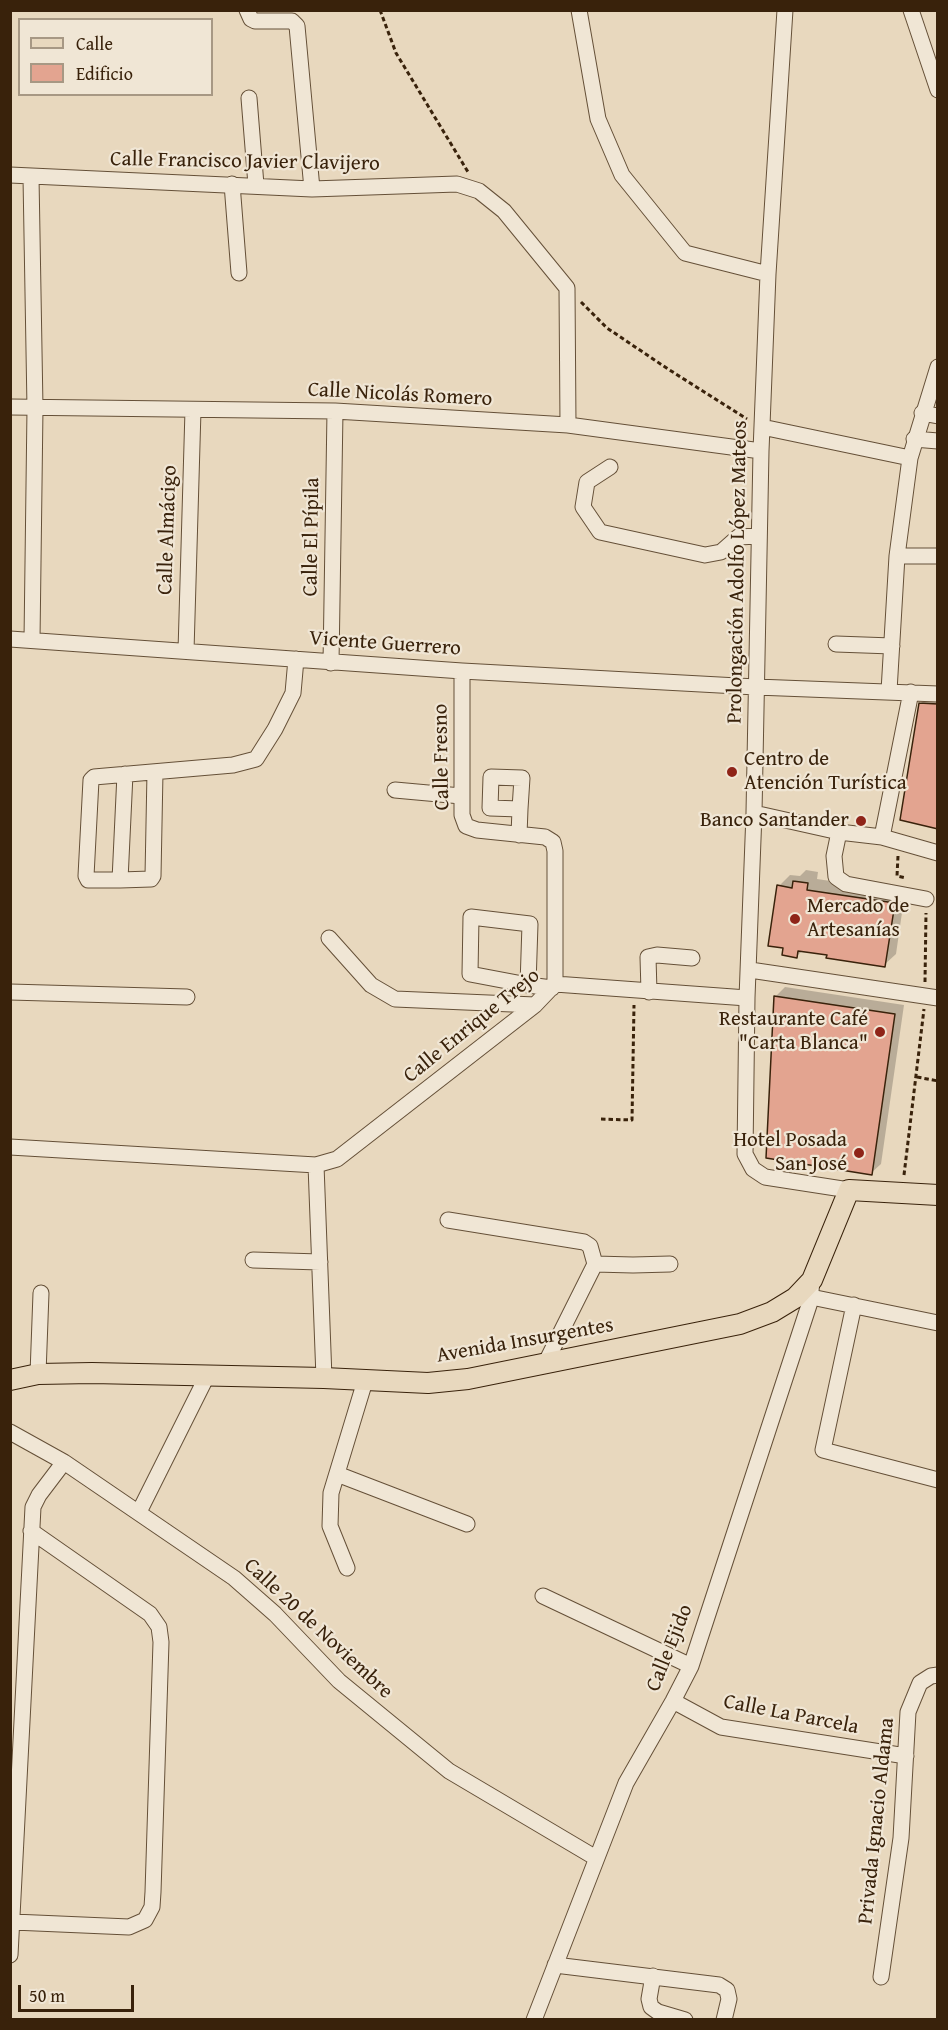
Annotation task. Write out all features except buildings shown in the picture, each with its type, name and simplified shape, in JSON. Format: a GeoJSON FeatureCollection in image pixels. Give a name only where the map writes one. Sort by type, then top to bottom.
{"type":"FeatureCollection","features":[{"type":"Feature","properties":{"kind":"main road"},"geometry":{"type":"LineString","coordinates":[[849,1190],[938,1195]]}},
{"type":"Feature","properties":{"kind":"main road","name":"Avenida Insurgentes"},"geometry":{"type":"LineString","coordinates":[[10,1380],[38,1374],[92,1373],[324,1378],[428,1383],[468,1379],[740,1324],[772,1312],[811,1288],[849,1190]]}},
{"type":"Feature","properties":{"kind":"street"},"geometry":{"type":"LineString","coordinates":[[247,10],[251,19],[255,21],[292,21],[297,26],[312,189]]}},
{"type":"Feature","properties":{"kind":"street"},"geometry":{"type":"LineString","coordinates":[[579,10],[598,119],[622,175],[685,253],[768,274]]}},
{"type":"Feature","properties":{"kind":"street","name":"Prolongación Adolfo López Mateos"},"geometry":{"type":"LineString","coordinates":[[785,10],[768,274],[761,452],[745,1154],[753,1169],[765,1177],[849,1190]]}},
{"type":"Feature","properties":{"kind":"street"},"geometry":{"type":"LineString","coordinates":[[911,10],[938,90]]}},
{"type":"Feature","properties":{"kind":"street"},"geometry":{"type":"LineString","coordinates":[[249,98],[256,185]]}},
{"type":"Feature","properties":{"kind":"street","name":"Calle Francisco Javier Clavijero"},"geometry":{"type":"LineString","coordinates":[[10,175],[312,189],[457,184],[479,192]]}},
{"type":"Feature","properties":{"kind":"street"},"geometry":{"type":"LineString","coordinates":[[31,177],[35,408],[32,640]]}},
{"type":"Feature","properties":{"kind":"street"},"geometry":{"type":"LineString","coordinates":[[232,184],[239,273]]}},
{"type":"Feature","properties":{"kind":"street"},"geometry":{"type":"LineString","coordinates":[[479,192],[504,211],[567,288],[568,425]]}},
{"type":"Feature","properties":{"kind":"street"},"geometry":{"type":"LineString","coordinates":[[889,691],[897,556],[910,458],[914,439],[930,414],[937,366]]}},
{"type":"Feature","properties":{"kind":"street","name":"Calle Nicolás Romero"},"geometry":{"type":"LineString","coordinates":[[10,407],[335,411],[568,425],[761,452]]}},
{"type":"Feature","properties":{"kind":"street","name":"Calle Almácigo"},"geometry":{"type":"LineString","coordinates":[[186,651],[193,410]]}},
{"type":"Feature","properties":{"kind":"street","name":"Calle El Pípila"},"geometry":{"type":"LineString","coordinates":[[331,663],[335,411]]}},
{"type":"Feature","properties":{"kind":"street"},"geometry":{"type":"LineString","coordinates":[[762,427],[910,458]]}},
{"type":"Feature","properties":{"kind":"street"},"geometry":{"type":"LineString","coordinates":[[914,439],[938,441]]}},
{"type":"Feature","properties":{"kind":"street"},"geometry":{"type":"LineString","coordinates":[[610,467],[587,482],[583,507],[600,532],[705,555],[721,552],[738,537],[759,536]]}},
{"type":"Feature","properties":{"kind":"street"},"geometry":{"type":"LineString","coordinates":[[897,556],[938,556]]}},
{"type":"Feature","properties":{"kind":"street","name":"Vicente Guerrero"},"geometry":{"type":"LineString","coordinates":[[10,639],[462,671],[938,694]]}},
{"type":"Feature","properties":{"kind":"street"},"geometry":{"type":"LineString","coordinates":[[836,644],[892,646]]}},
{"type":"Feature","properties":{"kind":"street"},"geometry":{"type":"LineString","coordinates":[[155,772],[153,876],[151,879],[88,880],[86,876],[91,780],[96,776],[233,765],[256,759],[275,729],[293,693],[296,659]]}},
{"type":"Feature","properties":{"kind":"street","name":"Calle Fresno"},"geometry":{"type":"LineString","coordinates":[[462,671],[462,815],[466,826],[477,830],[545,837],[553,842],[555,851],[554,986]]}},
{"type":"Feature","properties":{"kind":"street"},"geometry":{"type":"LineString","coordinates":[[882,837],[911,692]]}},
{"type":"Feature","properties":{"kind":"street"},"geometry":{"type":"LineString","coordinates":[[120,880],[125,774]]}},
{"type":"Feature","properties":{"kind":"street"},"geometry":{"type":"LineString","coordinates":[[396,790],[461,795]]}},
{"type":"Feature","properties":{"kind":"street"},"geometry":{"type":"LineString","coordinates":[[519,835],[520,809]]}},
{"type":"Feature","properties":{"kind":"street"},"geometry":{"type":"LineString","coordinates":[[754,813],[838,832],[882,837],[938,853]]}},
{"type":"Feature","properties":{"kind":"street"},"geometry":{"type":"LineString","coordinates":[[838,832],[834,856],[836,877],[846,884],[926,899]]}},
{"type":"Feature","properties":{"kind":"street"},"geometry":{"type":"LineString","coordinates":[[528,985],[530,924],[471,917],[470,974],[528,985],[554,986]]}},
{"type":"Feature","properties":{"kind":"street"},"geometry":{"type":"LineString","coordinates":[[329,938],[371,985],[395,999],[535,1005]]}},
{"type":"Feature","properties":{"kind":"street"},"geometry":{"type":"LineString","coordinates":[[642,991],[648,957],[657,955],[692,958]]}},
{"type":"Feature","properties":{"kind":"street"},"geometry":{"type":"LineString","coordinates":[[750,970],[931,997]]}},
{"type":"Feature","properties":{"kind":"street","name":"Calle Enrique Trejo"},"geometry":{"type":"LineString","coordinates":[[10,1147],[316,1165],[337,1159],[535,1005],[554,986],[747,998]]}},
{"type":"Feature","properties":{"kind":"street"},"geometry":{"type":"LineString","coordinates":[[10,992],[187,998]]}},
{"type":"Feature","properties":{"kind":"street"},"geometry":{"type":"LineString","coordinates":[[316,1165],[324,1378]]}},
{"type":"Feature","properties":{"kind":"street"},"geometry":{"type":"LineString","coordinates":[[448,1221],[584,1242],[590,1246],[595,1264],[545,1364]]}},
{"type":"Feature","properties":{"kind":"street"},"geometry":{"type":"LineString","coordinates":[[253,1260],[320,1262]]}},
{"type":"Feature","properties":{"kind":"street"},"geometry":{"type":"LineString","coordinates":[[595,1264],[670,1264]]}},
{"type":"Feature","properties":{"kind":"street"},"geometry":{"type":"LineString","coordinates":[[811,1288],[854,1305],[938,1323]]}},
{"type":"Feature","properties":{"kind":"street","name":"Calle Ejido"},"geometry":{"type":"LineString","coordinates":[[534,2019],[626,1783],[691,1666],[811,1288]]}},
{"type":"Feature","properties":{"kind":"street"},"geometry":{"type":"LineString","coordinates":[[38,1374],[41,1293]]}},
{"type":"Feature","properties":{"kind":"street"},"geometry":{"type":"LineString","coordinates":[[854,1305],[822,1450],[938,1480]]}},
{"type":"Feature","properties":{"kind":"street"},"geometry":{"type":"LineString","coordinates":[[139,1512],[207,1376]]}},
{"type":"Feature","properties":{"kind":"street"},"geometry":{"type":"LineString","coordinates":[[347,1568],[330,1526],[331,1493],[365,1381]]}},
{"type":"Feature","properties":{"kind":"street","name":"Calle 20 de Noviembre"},"geometry":{"type":"LineString","coordinates":[[10,1432],[64,1462],[234,1578],[275,1614],[339,1681],[449,1771],[596,1858]]}},
{"type":"Feature","properties":{"kind":"street"},"geometry":{"type":"LineString","coordinates":[[10,1955],[33,1507],[39,1495],[64,1462]]}},
{"type":"Feature","properties":{"kind":"street"},"geometry":{"type":"LineString","coordinates":[[337,1474],[467,1524]]}},
{"type":"Feature","properties":{"kind":"street"},"geometry":{"type":"LineString","coordinates":[[12,1922],[129,1927],[145,1920],[152,1907],[153,1892],[161,1642],[159,1627],[150,1614],[31,1531]]}},
{"type":"Feature","properties":{"kind":"street"},"geometry":{"type":"LineString","coordinates":[[543,1596],[691,1666]]}},
{"type":"Feature","properties":{"kind":"street","name":"Privada Ignacio Aldama"},"geometry":{"type":"LineString","coordinates":[[881,1977],[901,1838],[908,1712],[920,1683],[934,1676]]}},
{"type":"Feature","properties":{"kind":"street","name":"Calle La Parcela"},"geometry":{"type":"LineString","coordinates":[[673,1701],[721,1727],[906,1756]]}},
{"type":"Feature","properties":{"kind":"street"},"geometry":{"type":"LineString","coordinates":[[555,1965],[719,1985],[727,1990],[729,1999],[724,2019]]}},
{"type":"Feature","properties":{"kind":"street"},"geometry":{"type":"LineString","coordinates":[[653,1976],[649,1999],[651,2007],[658,2012],[685,2019]]}},
{"type":"Feature","properties":{"kind":"path"},"geometry":{"type":"LineString","coordinates":[[380,10],[396,53],[479,192]]}},
{"type":"Feature","properties":{"kind":"path"},"geometry":{"type":"LineString","coordinates":[[567,288],[607,328],[730,410],[762,427]]}},
{"type":"Feature","properties":{"kind":"path"},"geometry":{"type":"LineString","coordinates":[[601,1119],[632,1120],[642,991]]}},
{"type":"Feature","properties":{"kind":"path"},"geometry":{"type":"LineString","coordinates":[[901,1193],[931,997]]}},
{"type":"Feature","properties":{"kind":"path"},"geometry":{"type":"LineString","coordinates":[[917,1077],[938,1081]]}},
{"type":"Feature","properties":{"kind":"place","name":"Centro de Atención Turística"},"geometry":{"type":"Point","coordinates":[732,772]}},
{"type":"Feature","properties":{"kind":"place","name":"Banco Santander"},"geometry":{"type":"Point","coordinates":[861,821]}},
{"type":"Feature","properties":{"kind":"place","name":"Mercado de Artesanías"},"geometry":{"type":"Point","coordinates":[795,919]}},
{"type":"Feature","properties":{"kind":"place","name":"Restaurante Café \"Carta Blanca\""},"geometry":{"type":"Point","coordinates":[880,1032]}},
{"type":"Feature","properties":{"kind":"place","name":"Hotel Posada San José"},"geometry":{"type":"Point","coordinates":[859,1153]}}]}
